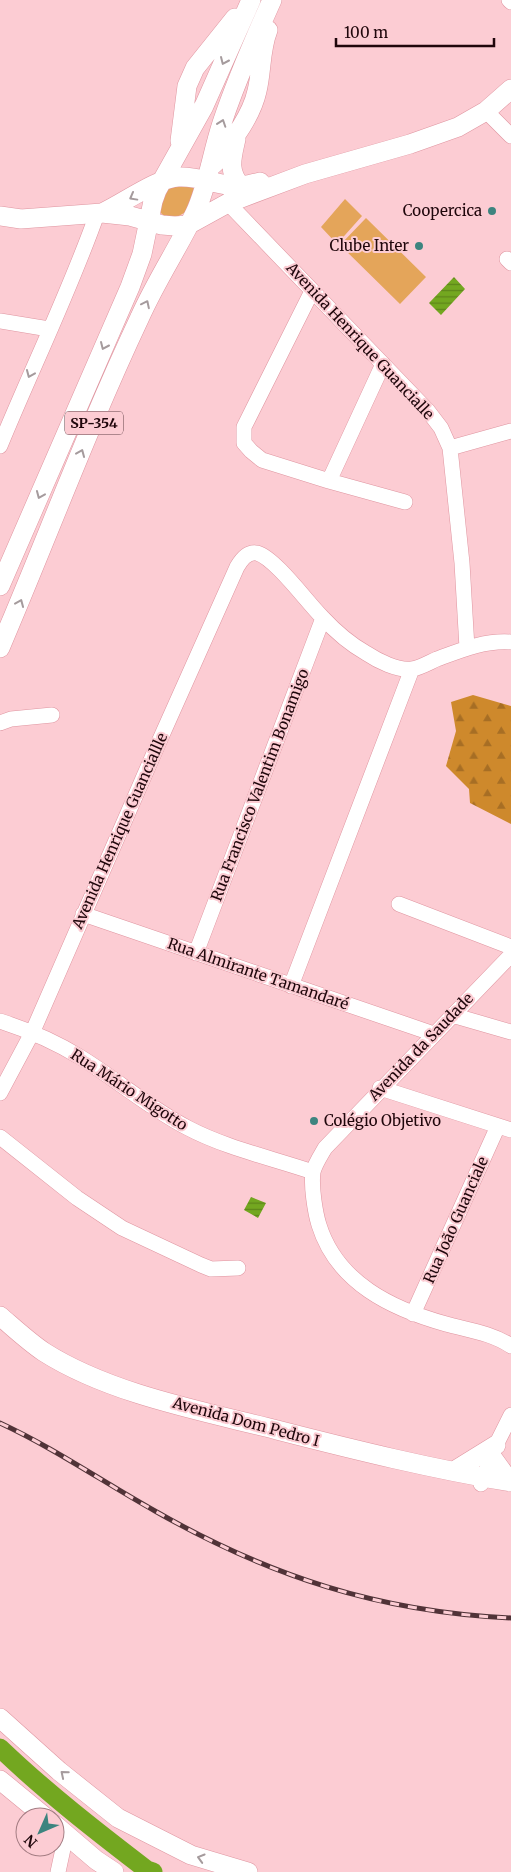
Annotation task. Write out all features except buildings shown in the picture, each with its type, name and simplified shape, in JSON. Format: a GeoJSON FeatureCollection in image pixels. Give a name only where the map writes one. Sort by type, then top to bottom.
{"type":"FeatureCollection","features":[{"type":"Feature","properties":{"kind":"main road","name":"SP-354"},"geometry":{"type":"LineString","coordinates":[[0,586],[130,288],[142,254],[153,200],[179,152],[187,86],[195,68],[249,0]]}},
{"type":"Feature","properties":{"kind":"main road","name":"SP-354"},"geometry":{"type":"LineString","coordinates":[[0,648],[140,317],[199,204],[223,121],[240,72],[272,0]]}},
{"type":"Feature","properties":{"kind":"main road","name":"SP-354"},"geometry":{"type":"LineString","coordinates":[[208,176],[238,132],[257,94],[265,39],[281,0]]}},
{"type":"Feature","properties":{"kind":"main road"},"geometry":{"type":"LineString","coordinates":[[0,216],[21,219],[99,214],[149,220],[162,225],[188,225],[228,202],[305,174],[410,144],[458,127],[486,110],[511,89]]}},
{"type":"Feature","properties":{"kind":"main road"},"geometry":{"type":"LineString","coordinates":[[238,132],[231,161],[231,171],[234,180],[241,186]]}},
{"type":"Feature","properties":{"kind":"main road"},"geometry":{"type":"LineString","coordinates":[[99,214],[163,180],[177,177],[208,176],[231,186],[241,186],[305,174]]}},
{"type":"Feature","properties":{"kind":"main road"},"geometry":{"type":"LineString","coordinates":[[208,176],[228,202]]}},
{"type":"Feature","properties":{"kind":"main road","name":"Avenida Dom Pedro I"},"geometry":{"type":"LineString","coordinates":[[0,1316],[43,1351],[58,1360],[88,1375],[130,1391],[384,1457],[454,1471],[482,1481]]}},
{"type":"Feature","properties":{"kind":"main road","name":"Avenida Dom Pedro I"},"geometry":{"type":"LineString","coordinates":[[0,1326],[51,1365],[122,1395],[377,1466],[511,1485]]}},
{"type":"Feature","properties":{"kind":"main road"},"geometry":{"type":"LineString","coordinates":[[454,1471],[494,1451],[511,1485]]}},
{"type":"Feature","properties":{"kind":"main road"},"geometry":{"type":"LineString","coordinates":[[0,1718],[59,1771],[118,1818],[191,1855],[248,1872]]}},
{"type":"Feature","properties":{"kind":"main road"},"geometry":{"type":"LineString","coordinates":[[0,1780],[33,1807]]}},
{"type":"Feature","properties":{"kind":"main road"},"geometry":{"type":"LineString","coordinates":[[65,1833],[96,1860],[114,1872]]}},
{"type":"Feature","properties":{"kind":"street"},"geometry":{"type":"LineString","coordinates":[[486,110],[511,136]]}},
{"type":"Feature","properties":{"kind":"street","name":"Avenida Henrique Guancialle"},"geometry":{"type":"LineString","coordinates":[[228,202],[428,411],[441,428],[450,448],[458,520],[467,648]]}},
{"type":"Feature","properties":{"kind":"street"},"geometry":{"type":"LineString","coordinates":[[0,444],[49,329],[78,267],[99,214]]}},
{"type":"Feature","properties":{"kind":"street"},"geometry":{"type":"LineString","coordinates":[[312,291],[244,427],[244,443],[250,451],[262,460],[329,482],[405,502]]}},
{"type":"Feature","properties":{"kind":"street"},"geometry":{"type":"LineString","coordinates":[[0,321],[49,329]]}},
{"type":"Feature","properties":{"kind":"street"},"geometry":{"type":"LineString","coordinates":[[329,482],[383,364]]}},
{"type":"Feature","properties":{"kind":"street"},"geometry":{"type":"LineString","coordinates":[[450,448],[511,431]]}},
{"type":"Feature","properties":{"kind":"street","name":"Avenida Henrique Guanciallle"},"geometry":{"type":"LineString","coordinates":[[0,1093],[33,1031],[83,914],[241,560],[247,554],[255,553],[264,557],[274,565],[322,618]]}},
{"type":"Feature","properties":{"kind":"street"},"geometry":{"type":"LineString","coordinates":[[430,662],[454,642],[460,633],[465,617]]}},
{"type":"Feature","properties":{"kind":"street"},"geometry":{"type":"LineString","coordinates":[[322,618],[347,640],[367,654],[393,666],[412,669],[467,648],[490,643],[511,642]]}},
{"type":"Feature","properties":{"kind":"street","name":"Rua Francisco Valentim Bonamigo"},"geometry":{"type":"LineString","coordinates":[[196,953],[322,618]]}},
{"type":"Feature","properties":{"kind":"street"},"geometry":{"type":"LineString","coordinates":[[291,986],[412,669]]}},
{"type":"Feature","properties":{"kind":"street"},"geometry":{"type":"LineString","coordinates":[[0,723],[11,719],[52,715]]}},
{"type":"Feature","properties":{"kind":"street"},"geometry":{"type":"LineString","coordinates":[[399,904],[511,947]]}},
{"type":"Feature","properties":{"kind":"street","name":"Rua Almirante Tamandaré"},"geometry":{"type":"LineString","coordinates":[[83,914],[434,1034]]}},
{"type":"Feature","properties":{"kind":"street","name":"Avenida da Saudade"},"geometry":{"type":"LineString","coordinates":[[508,961],[380,1088],[324,1148],[313,1172],[315,1210],[324,1240],[340,1264],[357,1284],[375,1296],[413,1314],[498,1338],[511,1346]]}},
{"type":"Feature","properties":{"kind":"street"},"geometry":{"type":"LineString","coordinates":[[452,1015],[511,1032]]}},
{"type":"Feature","properties":{"kind":"street","name":"Rua Mário Migotto"},"geometry":{"type":"LineString","coordinates":[[0,1021],[33,1031],[79,1056],[156,1109],[188,1128],[226,1144],[313,1172]]}},
{"type":"Feature","properties":{"kind":"street"},"geometry":{"type":"LineString","coordinates":[[380,1088],[505,1128]]}},
{"type":"Feature","properties":{"kind":"street","name":"Rua João Guanciale"},"geometry":{"type":"LineString","coordinates":[[413,1314],[505,1128]]}},
{"type":"Feature","properties":{"kind":"street"},"geometry":{"type":"LineString","coordinates":[[0,1137],[77,1198],[122,1228],[211,1269],[238,1268]]}},
{"type":"Feature","properties":{"kind":"street"},"geometry":{"type":"LineString","coordinates":[[482,1481],[511,1415]]}},
{"type":"Feature","properties":{"kind":"street"},"geometry":{"type":"LineString","coordinates":[[58,1872],[59,1857]]}},
{"type":"Feature","properties":{"kind":"shaded area"},"geometry":{"type":"Polygon","coordinates":[[[172,184],[193,187],[196,193],[191,209],[177,217],[164,216],[159,211],[160,196],[172,184]]]}},
{"type":"Feature","properties":{"kind":"shaded area"},"geometry":{"type":"Polygon","coordinates":[[[345,199],[362,216],[337,244],[321,227],[345,199]]]}},
{"type":"Feature","properties":{"kind":"shaded area"},"geometry":{"type":"Polygon","coordinates":[[[366,218],[426,277],[400,304],[340,245],[366,218]]]}},
{"type":"Feature","properties":{"kind":"shaded area"},"geometry":{"type":"Polygon","coordinates":[[[454,277],[465,289],[441,315],[429,303],[454,277]]]}},
{"type":"Feature","properties":{"kind":"shaded area"},"geometry":{"type":"Polygon","coordinates":[[[251,1197],[266,1203],[258,1218],[244,1210],[251,1197]]]}},
{"type":"Feature","properties":{"kind":"green space"},"geometry":{"type":"Polygon","coordinates":[[[473,695],[511,706],[511,824],[470,803],[469,789],[446,766],[456,731],[451,702],[473,695]]]}},
{"type":"Feature","properties":{"kind":"waterway"},"geometry":{"type":"LineString","coordinates":[[0,1748],[35,1780],[109,1841],[147,1870],[153,1872]]}},
{"type":"Feature","properties":{"kind":"railway"},"geometry":{"type":"LineString","coordinates":[[0,1423],[40,1443],[198,1534],[283,1572],[326,1587],[370,1599],[416,1608],[511,1618]]}},
{"type":"Feature","properties":{"kind":"place","name":"Coopercica"},"geometry":{"type":"Point","coordinates":[492,211]}},
{"type":"Feature","properties":{"kind":"place","name":"Clube Inter"},"geometry":{"type":"Point","coordinates":[419,246]}},
{"type":"Feature","properties":{"kind":"place","name":"Colégio Objetivo"},"geometry":{"type":"Point","coordinates":[314,1121]}}]}
